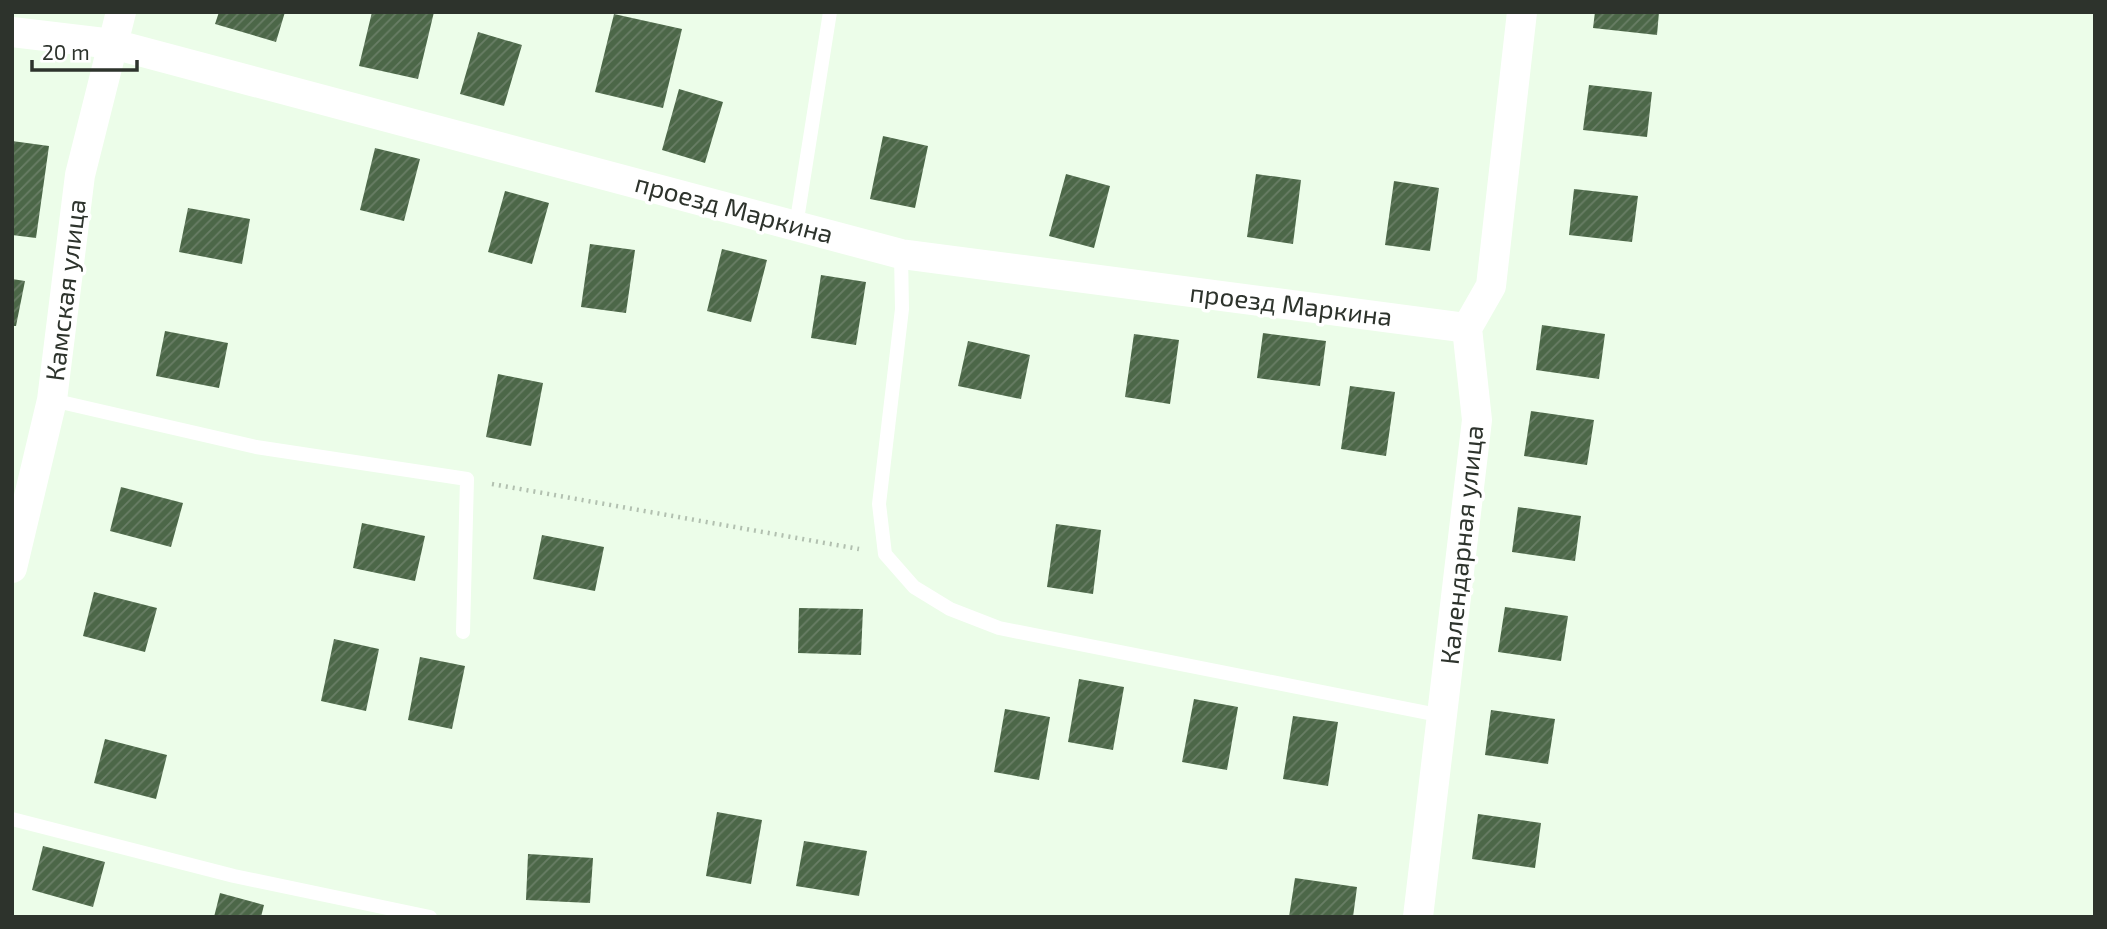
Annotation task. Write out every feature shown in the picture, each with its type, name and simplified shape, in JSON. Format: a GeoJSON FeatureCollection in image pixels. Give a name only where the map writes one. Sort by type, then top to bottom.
{"type":"FeatureCollection","features":[{"type":"Feature","properties":{"kind":"street","name":"Камская улица"},"geometry":{"type":"LineString","coordinates":[[12,568],[52,400],[80,176],[121,12]]}},
{"type":"Feature","properties":{"kind":"street"},"geometry":{"type":"LineString","coordinates":[[1466,328],[1491,286],[1522,12]]}},
{"type":"Feature","properties":{"kind":"street","name":"проезд Маркина"},"geometry":{"type":"LineString","coordinates":[[12,32],[113,44],[901,254],[1466,328]]}},
{"type":"Feature","properties":{"kind":"street","name":"Календарная улица"},"geometry":{"type":"LineString","coordinates":[[1418,917],[1477,420],[1466,328]]}},
{"type":"Feature","properties":{"kind":"lane"},"geometry":{"type":"LineString","coordinates":[[796,226],[830,12]]}},
{"type":"Feature","properties":{"kind":"lane"},"geometry":{"type":"LineString","coordinates":[[901,254],[902,309],[879,504],[885,554],[914,587],[950,609],[999,628],[1443,716]]}},
{"type":"Feature","properties":{"kind":"lane"},"geometry":{"type":"LineString","coordinates":[[52,400],[256,447],[467,480],[463,632]]}},
{"type":"Feature","properties":{"kind":"lane"},"geometry":{"type":"LineString","coordinates":[[12,819],[234,876],[430,917]]}},
{"type":"Feature","properties":{"kind":"path"},"geometry":{"type":"LineString","coordinates":[[467,480],[885,554]]}},
{"type":"Feature","properties":{"kind":"building"},"geometry":{"type":"Polygon","coordinates":[[[219,12],[285,12],[276,42],[215,24],[219,12]]]}},
{"type":"Feature","properties":{"kind":"building"},"geometry":{"type":"Polygon","coordinates":[[[372,12],[434,12],[418,79],[359,66],[372,12]]]}},
{"type":"Feature","properties":{"kind":"building"},"geometry":{"type":"Polygon","coordinates":[[[1595,12],[1659,12],[1657,35],[1593,28],[1595,12]]]}},
{"type":"Feature","properties":{"kind":"building"},"geometry":{"type":"Polygon","coordinates":[[[614,14],[682,29],[663,108],[595,92],[614,14]]]}},
{"type":"Feature","properties":{"kind":"building"},"geometry":{"type":"Polygon","coordinates":[[[478,32],[522,45],[504,106],[460,94],[478,32]]]}},
{"type":"Feature","properties":{"kind":"building"},"geometry":{"type":"Polygon","coordinates":[[[1589,85],[1652,92],[1647,137],[1583,130],[1589,85]]]}},
{"type":"Feature","properties":{"kind":"building"},"geometry":{"type":"Polygon","coordinates":[[[679,89],[723,102],[705,163],[662,150],[679,89]]]}},
{"type":"Feature","properties":{"kind":"building"},"geometry":{"type":"Polygon","coordinates":[[[883,136],[928,146],[915,208],[870,199],[883,136]]]}},
{"type":"Feature","properties":{"kind":"building"},"geometry":{"type":"Polygon","coordinates":[[[12,141],[49,146],[36,238],[12,235],[12,141]]]}},
{"type":"Feature","properties":{"kind":"building"},"geometry":{"type":"Polygon","coordinates":[[[375,148],[420,159],[404,221],[360,210],[375,148]]]}},
{"type":"Feature","properties":{"kind":"building"},"geometry":{"type":"Polygon","coordinates":[[[1066,174],[1110,186],[1094,248],[1049,236],[1066,174]]]}},
{"type":"Feature","properties":{"kind":"building"},"geometry":{"type":"Polygon","coordinates":[[[1256,174],[1301,180],[1293,244],[1247,237],[1256,174]]]}},
{"type":"Feature","properties":{"kind":"building"},"geometry":{"type":"Polygon","coordinates":[[[1394,181],[1439,188],[1430,251],[1385,245],[1394,181]]]}},
{"type":"Feature","properties":{"kind":"building"},"geometry":{"type":"Polygon","coordinates":[[[1574,189],[1638,196],[1632,242],[1569,235],[1574,189]]]}},
{"type":"Feature","properties":{"kind":"building"},"geometry":{"type":"Polygon","coordinates":[[[505,191],[549,203],[532,264],[488,252],[505,191]]]}},
{"type":"Feature","properties":{"kind":"building"},"geometry":{"type":"Polygon","coordinates":[[[188,208],[250,219],[242,264],[179,252],[188,208]]]}},
{"type":"Feature","properties":{"kind":"building"},"geometry":{"type":"Polygon","coordinates":[[[590,244],[635,250],[626,313],[581,307],[590,244]]]}},
{"type":"Feature","properties":{"kind":"building"},"geometry":{"type":"Polygon","coordinates":[[[722,249],[767,260],[751,322],[707,311],[722,249]]]}},
{"type":"Feature","properties":{"kind":"building"},"geometry":{"type":"Polygon","coordinates":[[[821,275],[866,282],[856,345],[811,338],[821,275]]]}},
{"type":"Feature","properties":{"kind":"building"},"geometry":{"type":"Polygon","coordinates":[[[12,279],[25,281],[16,326],[12,326],[12,279]]]}},
{"type":"Feature","properties":{"kind":"building"},"geometry":{"type":"Polygon","coordinates":[[[1542,325],[1605,334],[1599,379],[1536,370],[1542,325]]]}},
{"type":"Feature","properties":{"kind":"building"},"geometry":{"type":"Polygon","coordinates":[[[165,331],[228,343],[219,388],[156,376],[165,331]]]}},
{"type":"Feature","properties":{"kind":"building"},"geometry":{"type":"Polygon","coordinates":[[[1263,333],[1326,341],[1320,386],[1257,378],[1263,333]]]}},
{"type":"Feature","properties":{"kind":"building"},"geometry":{"type":"Polygon","coordinates":[[[1134,334],[1179,340],[1170,404],[1125,397],[1134,334]]]}},
{"type":"Feature","properties":{"kind":"building"},"geometry":{"type":"Polygon","coordinates":[[[968,341],[1030,355],[1021,399],[958,386],[968,341]]]}},
{"type":"Feature","properties":{"kind":"building"},"geometry":{"type":"Polygon","coordinates":[[[498,374],[543,383],[531,446],[486,437],[498,374]]]}},
{"type":"Feature","properties":{"kind":"building"},"geometry":{"type":"Polygon","coordinates":[[[1350,386],[1395,392],[1386,456],[1341,449],[1350,386]]]}},
{"type":"Feature","properties":{"kind":"building"},"geometry":{"type":"Polygon","coordinates":[[[1531,411],[1594,420],[1587,465],[1524,456],[1531,411]]]}},
{"type":"Feature","properties":{"kind":"building"},"geometry":{"type":"Polygon","coordinates":[[[121,487],[183,503],[171,547],[110,531],[121,487]]]}},
{"type":"Feature","properties":{"kind":"building"},"geometry":{"type":"Polygon","coordinates":[[[1518,507],[1581,516],[1575,561],[1512,552],[1518,507]]]}},
{"type":"Feature","properties":{"kind":"building"},"geometry":{"type":"Polygon","coordinates":[[[362,523],[425,536],[415,581],[353,568],[362,523]]]}},
{"type":"Feature","properties":{"kind":"building"},"geometry":{"type":"Polygon","coordinates":[[[1056,524],[1101,530],[1093,594],[1047,587],[1056,524]]]}},
{"type":"Feature","properties":{"kind":"building"},"geometry":{"type":"Polygon","coordinates":[[[542,535],[604,547],[595,591],[533,579],[542,535]]]}},
{"type":"Feature","properties":{"kind":"building"},"geometry":{"type":"Polygon","coordinates":[[[94,592],[157,608],[145,652],[83,636],[94,592]]]}},
{"type":"Feature","properties":{"kind":"building"},"geometry":{"type":"Polygon","coordinates":[[[1505,607],[1568,616],[1561,661],[1498,652],[1505,607]]]}},
{"type":"Feature","properties":{"kind":"building"},"geometry":{"type":"Polygon","coordinates":[[[799,608],[863,609],[861,655],[798,653],[799,608]]]}},
{"type":"Feature","properties":{"kind":"building"},"geometry":{"type":"Polygon","coordinates":[[[334,639],[379,649],[366,711],[321,701],[334,639]]]}},
{"type":"Feature","properties":{"kind":"building"},"geometry":{"type":"Polygon","coordinates":[[[420,657],[465,666],[452,729],[408,720],[420,657]]]}},
{"type":"Feature","properties":{"kind":"building"},"geometry":{"type":"Polygon","coordinates":[[[1079,679],[1124,687],[1113,750],[1068,742],[1079,679]]]}},
{"type":"Feature","properties":{"kind":"building"},"geometry":{"type":"Polygon","coordinates":[[[1194,699],[1238,707],[1227,770],[1182,762],[1194,699]]]}},
{"type":"Feature","properties":{"kind":"building"},"geometry":{"type":"Polygon","coordinates":[[[1005,709],[1050,717],[1039,780],[994,772],[1005,709]]]}},
{"type":"Feature","properties":{"kind":"building"},"geometry":{"type":"Polygon","coordinates":[[[1491,710],[1555,719],[1548,764],[1485,755],[1491,710]]]}},
{"type":"Feature","properties":{"kind":"building"},"geometry":{"type":"Polygon","coordinates":[[[1293,716],[1338,722],[1328,786],[1283,779],[1293,716]]]}},
{"type":"Feature","properties":{"kind":"building"},"geometry":{"type":"Polygon","coordinates":[[[105,739],[167,755],[156,799],[94,783],[105,739]]]}},
{"type":"Feature","properties":{"kind":"building"},"geometry":{"type":"Polygon","coordinates":[[[717,812],[762,820],[751,884],[706,876],[717,812]]]}},
{"type":"Feature","properties":{"kind":"building"},"geometry":{"type":"Polygon","coordinates":[[[1478,814],[1541,823],[1535,868],[1472,859],[1478,814]]]}},
{"type":"Feature","properties":{"kind":"building"},"geometry":{"type":"Polygon","coordinates":[[[804,841],[867,851],[859,896],[796,886],[804,841]]]}},
{"type":"Feature","properties":{"kind":"building"},"geometry":{"type":"Polygon","coordinates":[[[43,846],[105,862],[93,907],[32,890],[43,846]]]}},
{"type":"Feature","properties":{"kind":"building"},"geometry":{"type":"Polygon","coordinates":[[[528,854],[593,858],[590,903],[526,900],[528,854]]]}},
{"type":"Feature","properties":{"kind":"building"},"geometry":{"type":"Polygon","coordinates":[[[1295,878],[1357,887],[1353,917],[1289,917],[1295,878]]]}},
{"type":"Feature","properties":{"kind":"building"},"geometry":{"type":"Polygon","coordinates":[[[220,893],[264,905],[261,917],[214,917],[220,893]]]}}]}
